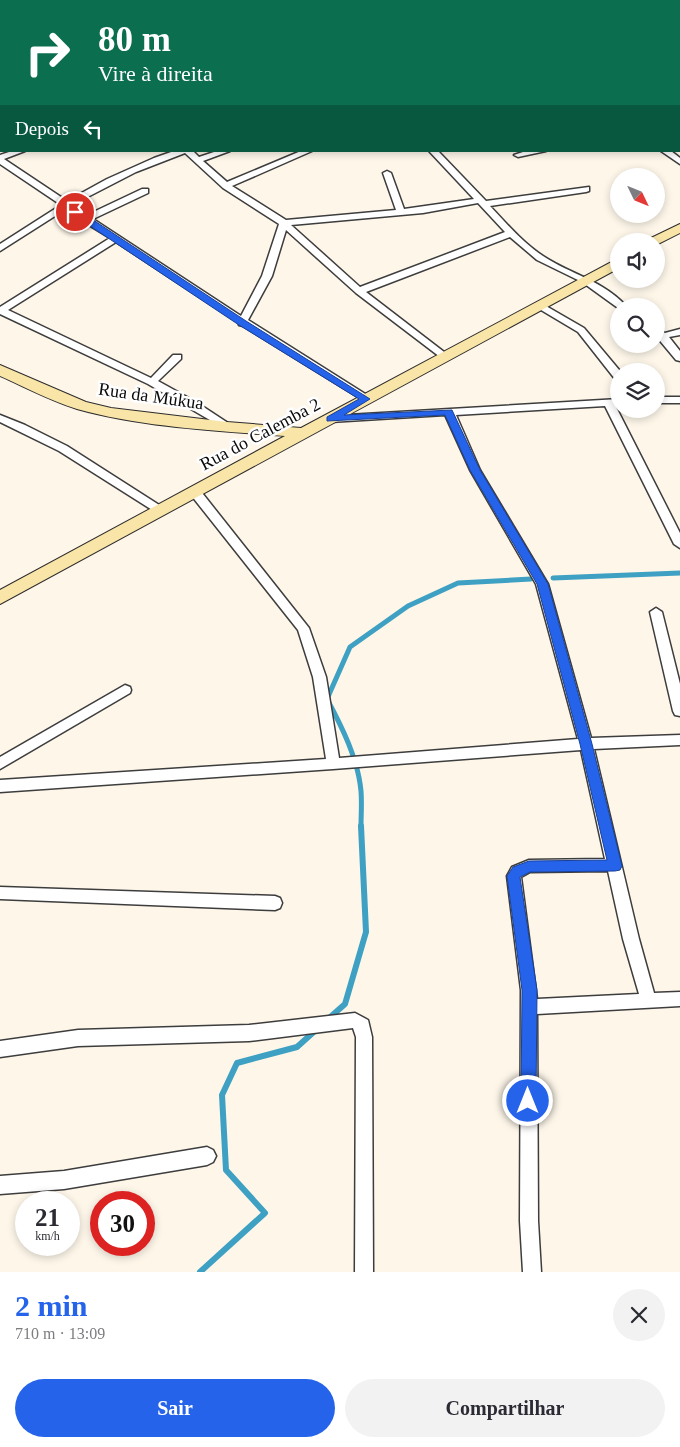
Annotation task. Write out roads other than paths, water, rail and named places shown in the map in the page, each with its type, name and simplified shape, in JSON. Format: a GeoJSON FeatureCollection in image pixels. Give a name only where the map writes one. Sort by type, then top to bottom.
{"type":"FeatureCollection","features":[{"type":"Feature","properties":{"kind":"main road"},"geometry":{"type":"LineString","coordinates":[[665,236],[680,228]]}},
{"type":"Feature","properties":{"kind":"main road","name":"Rua do Calemba 2"},"geometry":{"type":"LineString","coordinates":[[0,598],[610,267]]}},
{"type":"Feature","properties":{"kind":"main road","name":"Rua da Múkua"},"geometry":{"type":"LineString","coordinates":[[0,370],[80,405],[111,413],[227,427],[304,433]]}},
{"type":"Feature","properties":{"kind":"street"},"geometry":{"type":"LineString","coordinates":[[0,159],[18,152]]}},
{"type":"Feature","properties":{"kind":"street"},"geometry":{"type":"LineString","coordinates":[[0,248],[66,205],[115,177],[179,152]]}},
{"type":"Feature","properties":{"kind":"street"},"geometry":{"type":"LineString","coordinates":[[189,152],[226,186],[284,223],[359,291],[444,357]]}},
{"type":"Feature","properties":{"kind":"street"},"geometry":{"type":"LineString","coordinates":[[197,160],[223,152]]}},
{"type":"Feature","properties":{"kind":"street"},"geometry":{"type":"LineString","coordinates":[[226,186],[306,152]]}},
{"type":"Feature","properties":{"kind":"street"},"geometry":{"type":"LineString","coordinates":[[435,152],[512,233],[540,258],[585,280],[610,298]]}},
{"type":"Feature","properties":{"kind":"street"},"geometry":{"type":"LineString","coordinates":[[518,154],[534,152]]}},
{"type":"Feature","properties":{"kind":"street"},"geometry":{"type":"LineString","coordinates":[[666,152],[680,162]]}},
{"type":"Feature","properties":{"kind":"street"},"geometry":{"type":"LineString","coordinates":[[0,159],[114,239],[242,323],[366,399]]}},
{"type":"Feature","properties":{"kind":"street"},"geometry":{"type":"LineString","coordinates":[[387,173],[401,212]]}},
{"type":"Feature","properties":{"kind":"street"},"geometry":{"type":"LineString","coordinates":[[284,223],[401,212],[586,189]]}},
{"type":"Feature","properties":{"kind":"street"},"geometry":{"type":"LineString","coordinates":[[85,219],[145,191]]}},
{"type":"Feature","properties":{"kind":"street"},"geometry":{"type":"LineString","coordinates":[[242,323],[267,276],[284,223]]}},
{"type":"Feature","properties":{"kind":"street"},"geometry":{"type":"LineString","coordinates":[[359,291],[512,233]]}},
{"type":"Feature","properties":{"kind":"street"},"geometry":{"type":"LineString","coordinates":[[1,310],[32,294],[81,257],[114,239]]}},
{"type":"Feature","properties":{"kind":"street"},"geometry":{"type":"LineString","coordinates":[[539,305],[581,330],[610,365]]}},
{"type":"Feature","properties":{"kind":"street"},"geometry":{"type":"LineString","coordinates":[[1,310],[152,382],[192,404],[227,427]]}},
{"type":"Feature","properties":{"kind":"street"},"geometry":{"type":"LineString","coordinates":[[665,334],[680,332]]}},
{"type":"Feature","properties":{"kind":"street"},"geometry":{"type":"LineString","coordinates":[[665,340],[680,358]]}},
{"type":"Feature","properties":{"kind":"street"},"geometry":{"type":"LineString","coordinates":[[152,382],[177,357]]}},
{"type":"Feature","properties":{"kind":"street"},"geometry":{"type":"LineString","coordinates":[[665,400],[680,400]]}},
{"type":"Feature","properties":{"kind":"street"},"geometry":{"type":"LineString","coordinates":[[330,419],[610,402]]}},
{"type":"Feature","properties":{"kind":"street"},"geometry":{"type":"LineString","coordinates":[[449,412],[475,470],[542,584],[586,744],[631,939],[648,999]]}},
{"type":"Feature","properties":{"kind":"street"},"geometry":{"type":"LineString","coordinates":[[0,418],[28,429],[63,447],[161,510]]}},
{"type":"Feature","properties":{"kind":"street"},"geometry":{"type":"LineString","coordinates":[[621,418],[680,544]]}},
{"type":"Feature","properties":{"kind":"street"},"geometry":{"type":"LineString","coordinates":[[195,492],[302,628],[310,643],[327,719],[333,764]]}},
{"type":"Feature","properties":{"kind":"street"},"geometry":{"type":"LineString","coordinates":[[656,612],[680,711]]}},
{"type":"Feature","properties":{"kind":"street"},"geometry":{"type":"LineString","coordinates":[[0,764],[125,690]]}},
{"type":"Feature","properties":{"kind":"street"},"geometry":{"type":"LineString","coordinates":[[0,786],[333,764],[586,744],[680,740]]}},
{"type":"Feature","properties":{"kind":"street"},"geometry":{"type":"LineString","coordinates":[[532,1272],[529,1221],[529,990],[514,876],[517,871],[529,866],[615,866]]}},
{"type":"Feature","properties":{"kind":"street"},"geometry":{"type":"LineString","coordinates":[[0,893],[275,903]]}},
{"type":"Feature","properties":{"kind":"street"},"geometry":{"type":"LineString","coordinates":[[529,1007],[577,1006],[680,998]]}},
{"type":"Feature","properties":{"kind":"street"},"geometry":{"type":"LineString","coordinates":[[0,1049],[78,1038],[248,1033],[355,1020],[362,1025],[364,1037],[364,1272]]}},
{"type":"Feature","properties":{"kind":"street"},"geometry":{"type":"LineString","coordinates":[[0,1184],[64,1180],[207,1156]]}},
{"type":"Feature","properties":{"kind":"waterway"},"geometry":{"type":"LineString","coordinates":[[553,578],[680,573]]}},
{"type":"Feature","properties":{"kind":"waterway"},"geometry":{"type":"LineString","coordinates":[[361,826],[361,791],[357,767],[344,732],[327,699],[350,647],[408,606],[458,583],[531,579]]}},
{"type":"Feature","properties":{"kind":"waterway"},"geometry":{"type":"LineString","coordinates":[[327,1020],[345,1004],[366,932],[361,826]]}},
{"type":"Feature","properties":{"kind":"waterway"},"geometry":{"type":"LineString","coordinates":[[200,1272],[265,1213],[226,1170],[222,1095],[237,1063],[297,1047],[317,1029]]}}]}
